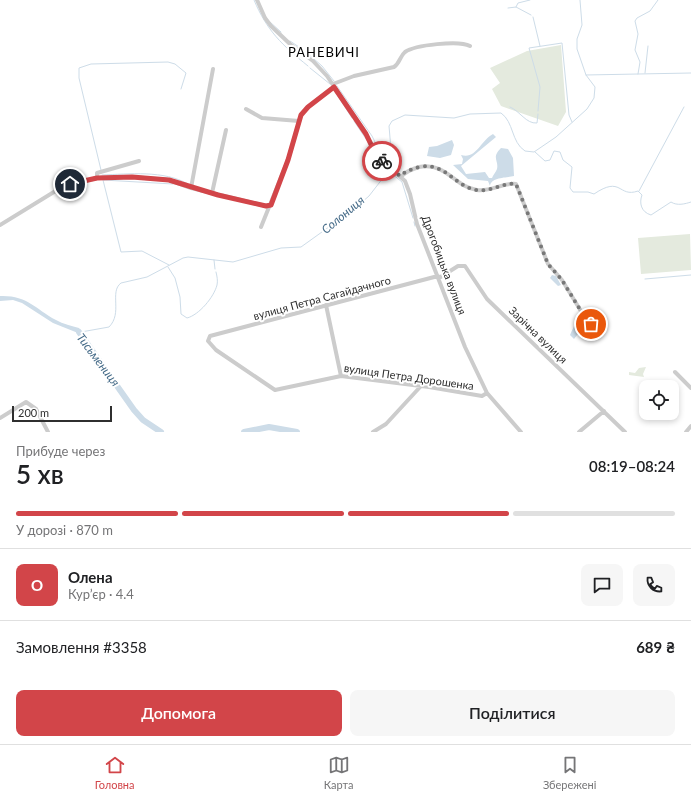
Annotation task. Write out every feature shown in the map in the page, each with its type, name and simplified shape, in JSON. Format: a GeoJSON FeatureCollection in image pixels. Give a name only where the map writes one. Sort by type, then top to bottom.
{"type":"FeatureCollection","features":[{"type":"Feature","properties":{"kind":"street","name":"Дрогобицька вулиця"},"geometry":{"type":"LineString","coordinates":[[257,0],[265,18],[271,26],[286,41],[313,61],[333,86],[366,134],[381,160],[400,176],[409,188],[417,224],[465,346],[487,393],[521,432]]}},
{"type":"Feature","properties":{"kind":"street"},"geometry":{"type":"LineString","coordinates":[[261,228],[288,160],[299,121],[305,110],[333,86],[350,77],[394,66],[406,52],[414,48],[446,44],[470,46]]}},
{"type":"Feature","properties":{"kind":"street"},"geometry":{"type":"LineString","coordinates":[[191,188],[213,69]]}},
{"type":"Feature","properties":{"kind":"street"},"geometry":{"type":"LineString","coordinates":[[246,109],[262,118],[278,118],[299,121]]}},
{"type":"Feature","properties":{"kind":"street"},"geometry":{"type":"LineString","coordinates":[[212,193],[226,130]]}},
{"type":"Feature","properties":{"kind":"street"},"geometry":{"type":"LineString","coordinates":[[97,178],[97,173],[139,161]]}},
{"type":"Feature","properties":{"kind":"street"},"geometry":{"type":"LineString","coordinates":[[400,176],[411,169],[430,166],[444,170],[465,186],[474,190],[490,190],[516,184],[548,264],[562,280],[587,321],[591,324]]}},
{"type":"Feature","properties":{"kind":"street"},"geometry":{"type":"LineString","coordinates":[[0,225],[62,187],[97,178],[132,177],[165,180],[177,182],[191,188],[266,206],[271,205]]}},
{"type":"Feature","properties":{"kind":"street","name":"Зарічна вулиця"},"geometry":{"type":"LineString","coordinates":[[439,277],[458,266],[465,266],[487,300],[625,432]]}},
{"type":"Feature","properties":{"kind":"street","name":"вулиця Петра Сагайдачного"},"geometry":{"type":"LineString","coordinates":[[210,336],[439,277]]}},
{"type":"Feature","properties":{"kind":"street"},"geometry":{"type":"LineString","coordinates":[[326,305],[340,376]]}},
{"type":"Feature","properties":{"kind":"street","name":"вулиця Петра Дорошенка"},"geometry":{"type":"LineString","coordinates":[[210,336],[208,340],[213,347],[275,390],[340,376],[421,386],[482,396],[487,393]]}},
{"type":"Feature","properties":{"kind":"street"},"geometry":{"type":"LineString","coordinates":[[675,372],[691,388]]}},
{"type":"Feature","properties":{"kind":"street"},"geometry":{"type":"LineString","coordinates":[[373,432],[386,424],[421,386]]}},
{"type":"Feature","properties":{"kind":"street"},"geometry":{"type":"LineString","coordinates":[[0,418],[26,402],[36,409],[48,432]]}},
{"type":"Feature","properties":{"kind":"street"},"geometry":{"type":"LineString","coordinates":[[579,432],[604,411]]}},
{"type":"Feature","properties":{"kind":"street"},"geometry":{"type":"LineString","coordinates":[[686,432],[691,426]]}},
{"type":"Feature","properties":{"kind":"shaded area"},"geometry":{"type":"Polygon","coordinates":[[[561,45],[566,112],[558,126],[501,106],[492,89],[500,83],[490,68],[527,51],[561,45]]]}},
{"type":"Feature","properties":{"kind":"shaded area"},"geometry":{"type":"Polygon","coordinates":[[[690,234],[691,270],[641,274],[638,238],[690,234]]]}},
{"type":"Feature","properties":{"kind":"shaded area"},"geometry":{"type":"Polygon","coordinates":[[[646,367],[643,374],[644,377],[629,375],[629,372],[635,373],[639,368],[646,367]]]}},
{"type":"Feature","properties":{"kind":"water"},"geometry":{"type":"Polygon","coordinates":[[[493,134],[496,137],[461,166],[466,174],[485,172],[489,178],[492,178],[497,169],[496,154],[501,148],[508,149],[513,158],[514,176],[496,179],[490,186],[488,181],[468,179],[453,165],[462,164],[463,159],[461,155],[471,155],[493,134]]]}},
{"type":"Feature","properties":{"kind":"water"},"geometry":{"type":"Polygon","coordinates":[[[452,140],[454,145],[451,155],[440,158],[427,156],[429,147],[437,146],[452,140]]]}},
{"type":"Feature","properties":{"kind":"water"},"geometry":{"type":"Polygon","coordinates":[[[552,275],[556,276],[561,285],[558,286],[550,278],[552,275]]]}},
{"type":"Feature","properties":{"kind":"water"},"geometry":{"type":"Polygon","coordinates":[[[0,296],[9,296],[24,300],[59,321],[79,328],[86,340],[78,333],[53,323],[22,303],[13,300],[0,301],[0,296]]]}},
{"type":"Feature","properties":{"kind":"water"},"geometry":{"type":"Polygon","coordinates":[[[574,326],[579,326],[581,330],[574,339],[570,335],[574,326]]]}},
{"type":"Feature","properties":{"kind":"waterway"},"geometry":{"type":"LineString","coordinates":[[254,0],[264,20],[276,37],[308,66]]}},
{"type":"Feature","properties":{"kind":"waterway"},"geometry":{"type":"LineString","coordinates":[[516,7],[518,3],[530,0]]}},
{"type":"Feature","properties":{"kind":"waterway","name":"Солониця"},"geometry":{"type":"LineString","coordinates":[[391,166],[392,161],[389,126],[392,121],[405,115],[454,118],[470,114],[501,113],[508,121],[517,143],[525,151],[534,152],[556,137],[587,109],[594,98],[595,87],[586,75],[577,49],[577,39],[582,25],[580,0]]}},
{"type":"Feature","properties":{"kind":"waterway"},"geometry":{"type":"LineString","coordinates":[[638,74],[640,62],[635,50],[638,34],[635,21],[637,18],[650,11],[658,0]]}},
{"type":"Feature","properties":{"kind":"waterway"},"geometry":{"type":"LineString","coordinates":[[508,8],[516,7],[531,15]]}},
{"type":"Feature","properties":{"kind":"waterway"},"geometry":{"type":"LineString","coordinates":[[533,17],[540,46]]}},
{"type":"Feature","properties":{"kind":"waterway"},"geometry":{"type":"LineString","coordinates":[[270,22],[281,32]]}},
{"type":"Feature","properties":{"kind":"waterway"},"geometry":{"type":"LineString","coordinates":[[290,41],[302,49]]}},
{"type":"Feature","properties":{"kind":"waterway"},"geometry":{"type":"LineString","coordinates":[[538,111],[540,87],[529,48],[562,43],[569,115],[572,122]]}},
{"type":"Feature","properties":{"kind":"waterway"},"geometry":{"type":"LineString","coordinates":[[645,73],[648,46]]}},
{"type":"Feature","properties":{"kind":"waterway"},"geometry":{"type":"LineString","coordinates":[[306,52],[322,66],[334,81]]}},
{"type":"Feature","properties":{"kind":"waterway"},"geometry":{"type":"LineString","coordinates":[[101,170],[79,78],[79,68],[91,64],[168,62],[175,64],[186,73],[181,89]]}},
{"type":"Feature","properties":{"kind":"waterway"},"geometry":{"type":"LineString","coordinates":[[310,68],[330,84]]}},
{"type":"Feature","properties":{"kind":"waterway"},"geometry":{"type":"LineString","coordinates":[[586,75],[691,73]]}},
{"type":"Feature","properties":{"kind":"waterway"},"geometry":{"type":"LineString","coordinates":[[337,86],[372,136],[379,150]]}},
{"type":"Feature","properties":{"kind":"waterway"},"geometry":{"type":"LineString","coordinates":[[334,90],[352,118]]}},
{"type":"Feature","properties":{"kind":"waterway"},"geometry":{"type":"LineString","coordinates":[[510,107],[533,123],[537,123],[538,114]]}},
{"type":"Feature","properties":{"kind":"waterway"},"geometry":{"type":"LineString","coordinates":[[639,191],[684,107]]}},
{"type":"Feature","properties":{"kind":"waterway"},"geometry":{"type":"LineString","coordinates":[[354,121],[370,145]]}},
{"type":"Feature","properties":{"kind":"waterway"},"geometry":{"type":"LineString","coordinates":[[535,152],[545,161],[550,160],[554,151],[560,152],[563,160],[572,167],[570,188],[573,192],[588,192],[594,194],[610,186],[627,192],[638,191],[642,195],[641,204],[643,209],[651,215],[671,202],[678,204],[691,202]]}},
{"type":"Feature","properties":{"kind":"waterway","name":"Солониця"},"geometry":{"type":"LineString","coordinates":[[384,156],[392,161]]}},
{"type":"Feature","properties":{"kind":"waterway"},"geometry":{"type":"LineString","coordinates":[[380,164],[402,182],[413,218]]}},
{"type":"Feature","properties":{"kind":"waterway","name":"Солониця"},"geometry":{"type":"LineString","coordinates":[[81,332],[109,327],[115,315],[116,292],[121,283],[147,277],[183,258],[188,257],[233,262],[281,248],[301,247],[354,209],[369,196],[390,169]]}},
{"type":"Feature","properties":{"kind":"waterway"},"geometry":{"type":"LineString","coordinates":[[102,175],[157,175],[179,180],[188,184]]}},
{"type":"Feature","properties":{"kind":"waterway"},"geometry":{"type":"LineString","coordinates":[[169,265],[142,251],[121,252],[103,180],[173,184]]}},
{"type":"Feature","properties":{"kind":"waterway"},"geometry":{"type":"LineString","coordinates":[[414,222],[415,226]]}},
{"type":"Feature","properties":{"kind":"waterway"},"geometry":{"type":"LineString","coordinates":[[214,260],[215,269]]}},
{"type":"Feature","properties":{"kind":"waterway"},"geometry":{"type":"LineString","coordinates":[[168,267],[175,278],[180,297],[181,314],[187,318],[201,309],[213,295],[217,283],[216,272]]}},
{"type":"Feature","properties":{"kind":"waterway"},"geometry":{"type":"LineString","coordinates":[[645,279],[691,275]]}},
{"type":"Feature","properties":{"kind":"waterway","name":"Тисьмениця"},"geometry":{"type":"LineString","coordinates":[[79,332],[134,410],[143,420],[161,432]]}},
{"type":"Feature","properties":{"kind":"waterway","name":"Тисьмениця"},"geometry":{"type":"LineString","coordinates":[[244,432],[269,427],[297,432]]}},
{"type":"Feature","properties":{"kind":"way so far"},"geometry":{"type":"LineString","coordinates":[[382,161],[400,176],[411,169],[424,166],[435,167],[444,170],[465,186],[479,191],[514,184],[518,185],[541,250],[550,268],[562,280],[587,321],[591,324]]}},
{"type":"Feature","properties":{"kind":"district","name":"РАНЕВИЧІ"},"geometry":{"type":"Point","coordinates":[324,52]}},
{"type":"Feature","properties":{"kind":"route"},"geometry":{"type":"LineString","coordinates":[[70,184],[93,178],[132,177],[169,180],[191,188],[218,195],[266,206],[271,205],[288,160],[301,115],[308,107],[334,87],[366,134],[376,155],[382,161]]}}]}
